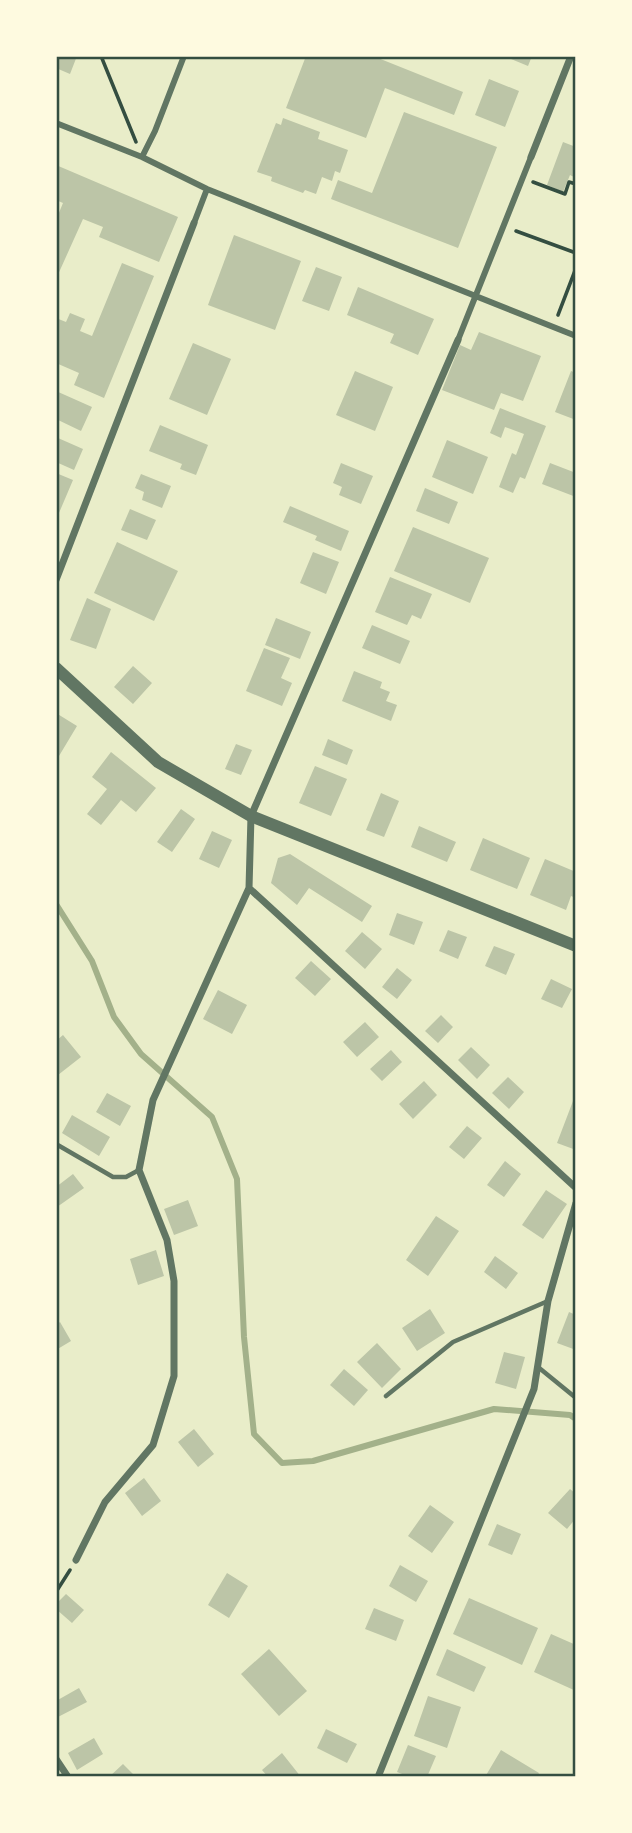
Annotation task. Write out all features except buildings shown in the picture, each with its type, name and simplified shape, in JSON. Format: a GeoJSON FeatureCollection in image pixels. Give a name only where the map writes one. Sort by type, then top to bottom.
{"type":"FeatureCollection","features":[{"type":"Feature","properties":{"kind":"street"},"geometry":{"type":"LineString","coordinates":[[142,157],[184,56]]}},
{"type":"Feature","properties":{"kind":"street"},"geometry":{"type":"LineString","coordinates":[[76,1560],[105,1502],[153,1445],[174,1376],[174,1281],[167,1240],[139,1170],[153,1100],[249,888],[251,816],[477,296],[571,56]]}},
{"type":"Feature","properties":{"kind":"street"},"geometry":{"type":"LineString","coordinates":[[56,123],[142,157],[207,189],[576,336]]}},
{"type":"Feature","properties":{"kind":"street"},"geometry":{"type":"LineString","coordinates":[[56,580],[207,189]]}},
{"type":"Feature","properties":{"kind":"street"},"geometry":{"type":"LineString","coordinates":[[56,668],[158,762],[251,816],[576,946]]}},
{"type":"Feature","properties":{"kind":"street"},"geometry":{"type":"LineString","coordinates":[[249,888],[576,1188]]}},
{"type":"Feature","properties":{"kind":"street"},"geometry":{"type":"LineString","coordinates":[[378,1777],[534,1389],[548,1301],[576,1203]]}},
{"type":"Feature","properties":{"kind":"street"},"geometry":{"type":"LineString","coordinates":[[56,1759],[68,1777]]}},
{"type":"Feature","properties":{"kind":"lane"},"geometry":{"type":"LineString","coordinates":[[56,1144],[113,1177],[126,1177],[139,1170]]}},
{"type":"Feature","properties":{"kind":"lane"},"geometry":{"type":"LineString","coordinates":[[386,1396],[453,1342],[548,1301]]}},
{"type":"Feature","properties":{"kind":"lane"},"geometry":{"type":"LineString","coordinates":[[538,1367],[576,1398]]}},
{"type":"Feature","properties":{"kind":"path"},"geometry":{"type":"LineString","coordinates":[[101,56],[142,157]]}},
{"type":"Feature","properties":{"kind":"path"},"geometry":{"type":"LineString","coordinates":[[523,178],[565,194],[569,182],[576,184]]}},
{"type":"Feature","properties":{"kind":"path"},"geometry":{"type":"LineString","coordinates":[[504,226],[576,253]]}},
{"type":"Feature","properties":{"kind":"path"},"geometry":{"type":"LineString","coordinates":[[553,327],[576,268]]}},
{"type":"Feature","properties":{"kind":"path"},"geometry":{"type":"LineString","coordinates":[[56,1592],[76,1560]]}},
{"type":"Feature","properties":{"kind":"waterway"},"geometry":{"type":"LineString","coordinates":[[56,904],[92,961],[114,1017],[141,1054],[212,1117],[237,1179],[244,1337],[254,1434],[282,1463],[313,1461],[494,1409],[570,1415],[576,1419]]}}]}
